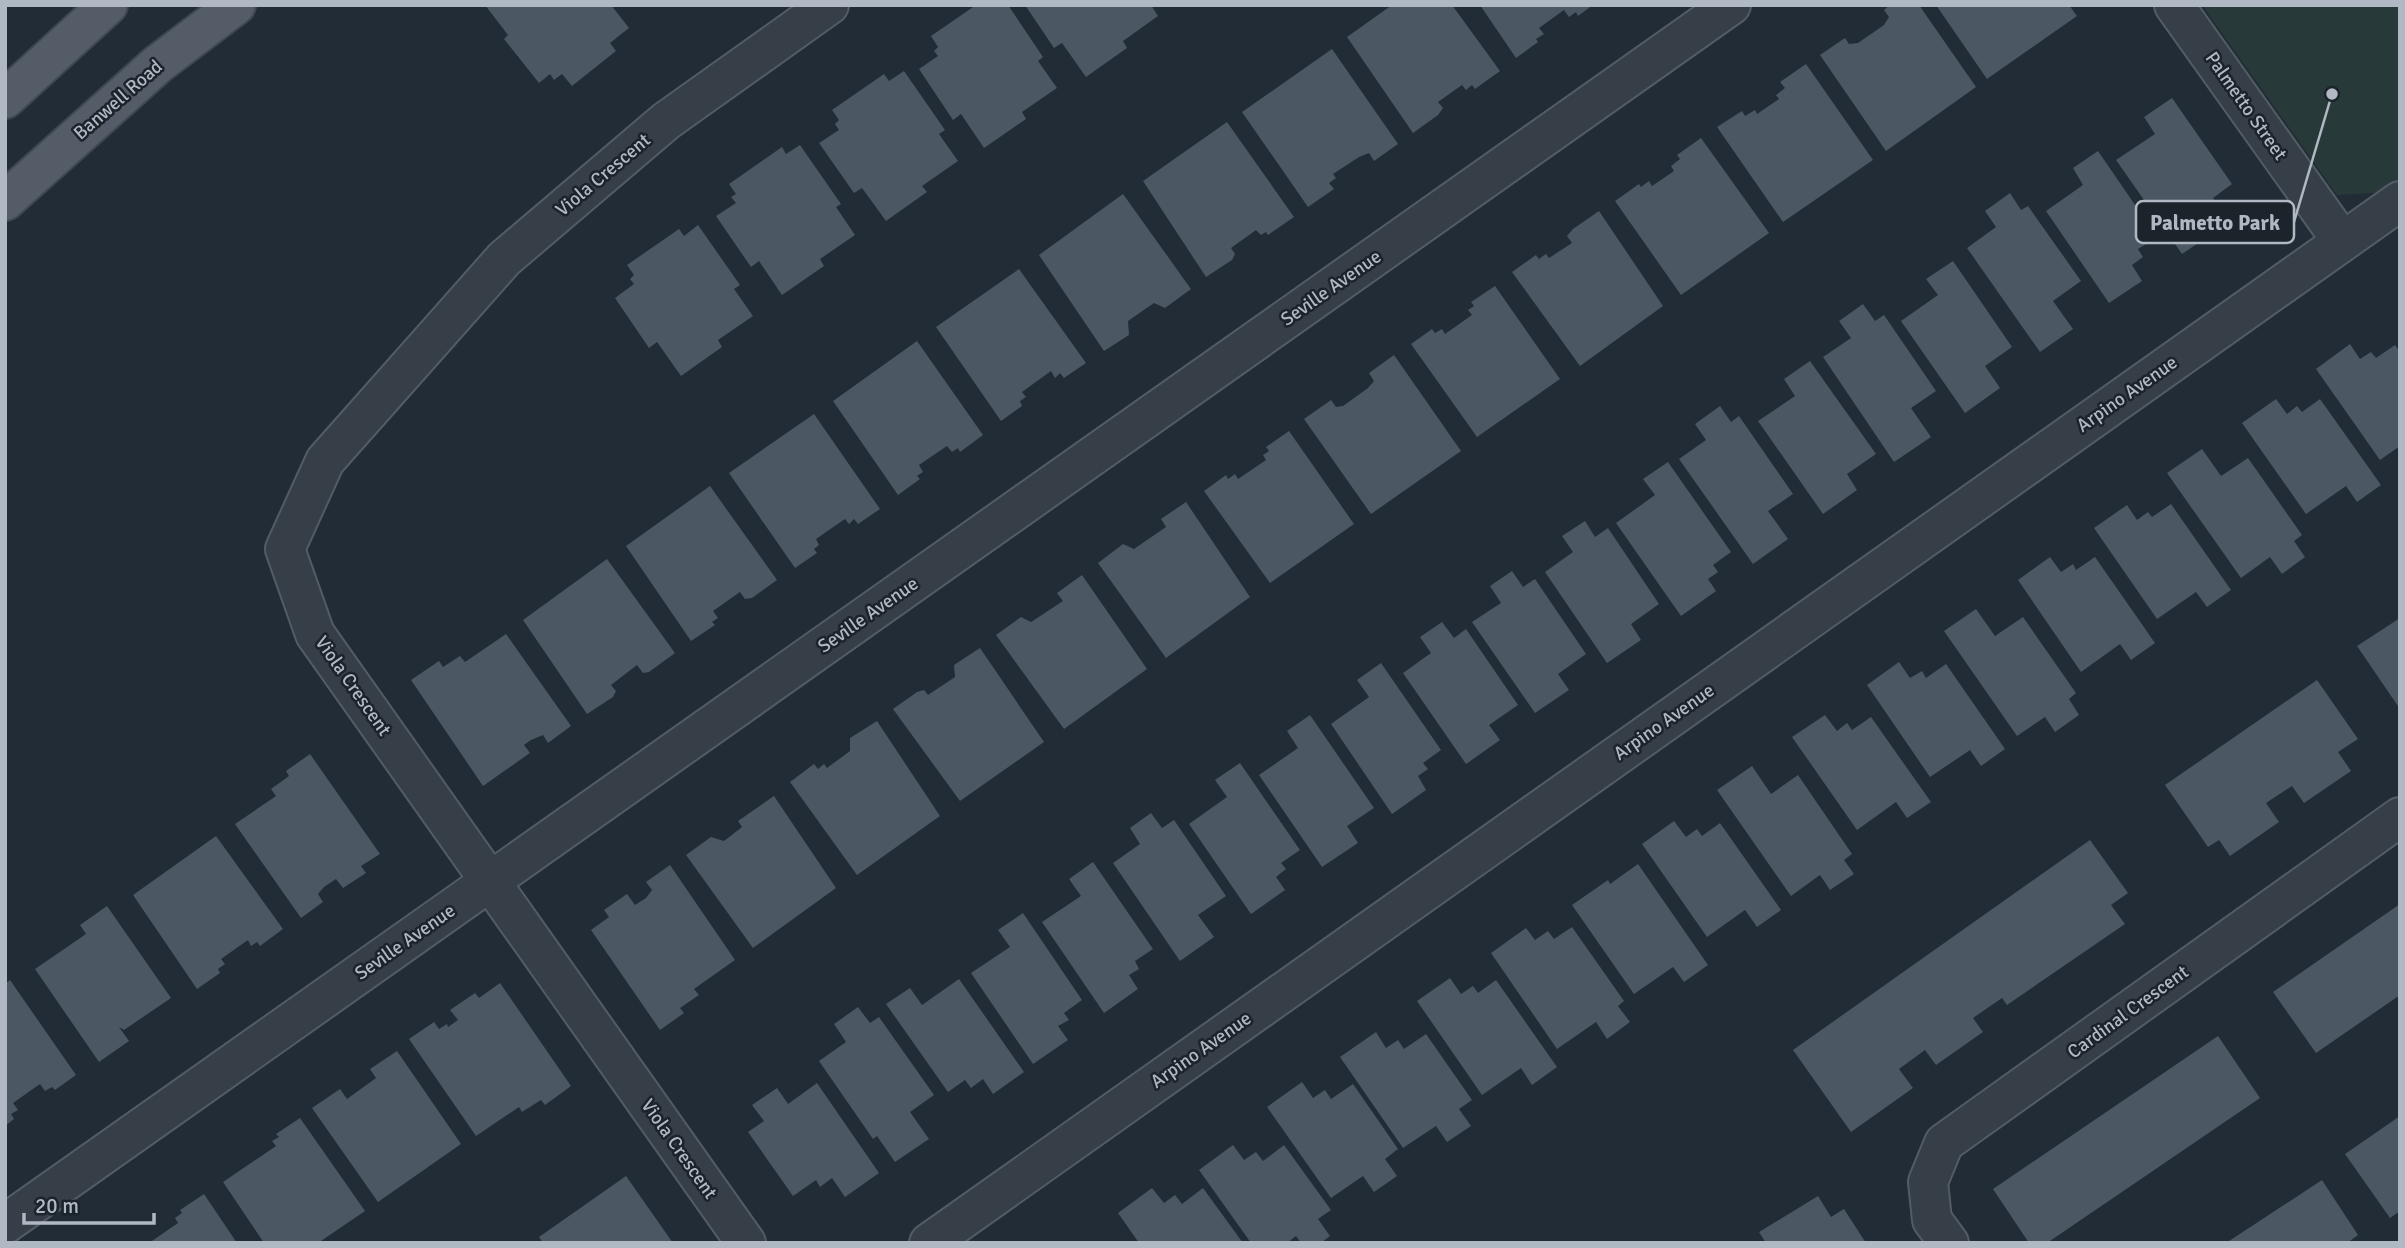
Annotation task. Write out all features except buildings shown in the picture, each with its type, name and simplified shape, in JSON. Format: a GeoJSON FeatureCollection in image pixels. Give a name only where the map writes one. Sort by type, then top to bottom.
{"type":"FeatureCollection","features":[{"type":"Feature","properties":{"kind":"main road"},"geometry":{"type":"LineString","coordinates":[[5,99],[108,5]]}},
{"type":"Feature","properties":{"kind":"main road","name":"Banwell Road"},"geometry":{"type":"LineString","coordinates":[[5,201],[158,64],[236,5]]}},
{"type":"Feature","properties":{"kind":"street","name":"Viola Crescent"},"geometry":{"type":"LineString","coordinates":[[746,1243],[316,634],[285,549],[325,461],[503,259],[666,121],[829,5]]}},
{"type":"Feature","properties":{"kind":"street","name":"Seville Avenue"},"geometry":{"type":"LineString","coordinates":[[5,1224],[1731,5]]}},
{"type":"Feature","properties":{"kind":"street","name":"Palmetto Street"},"geometry":{"type":"LineString","coordinates":[[2174,5],[2342,242]]}},
{"type":"Feature","properties":{"kind":"street","name":"Arpino Avenue"},"geometry":{"type":"LineString","coordinates":[[929,1243],[2400,201]]}},
{"type":"Feature","properties":{"kind":"street","name":"Cardinal Crescent"},"geometry":{"type":"LineString","coordinates":[[1949,1243],[1932,1220],[1928,1182],[1944,1143],[2400,817]]}},
{"type":"Feature","properties":{"kind":"green space"},"geometry":{"type":"Polygon","coordinates":[[[2202,5],[2400,5],[2400,183],[2387,192],[2337,195],[2202,5]]]}},
{"type":"Feature","properties":{"kind":"place","name":"Palmetto Park"},"geometry":{"type":"Point","coordinates":[2332,94]}}]}
